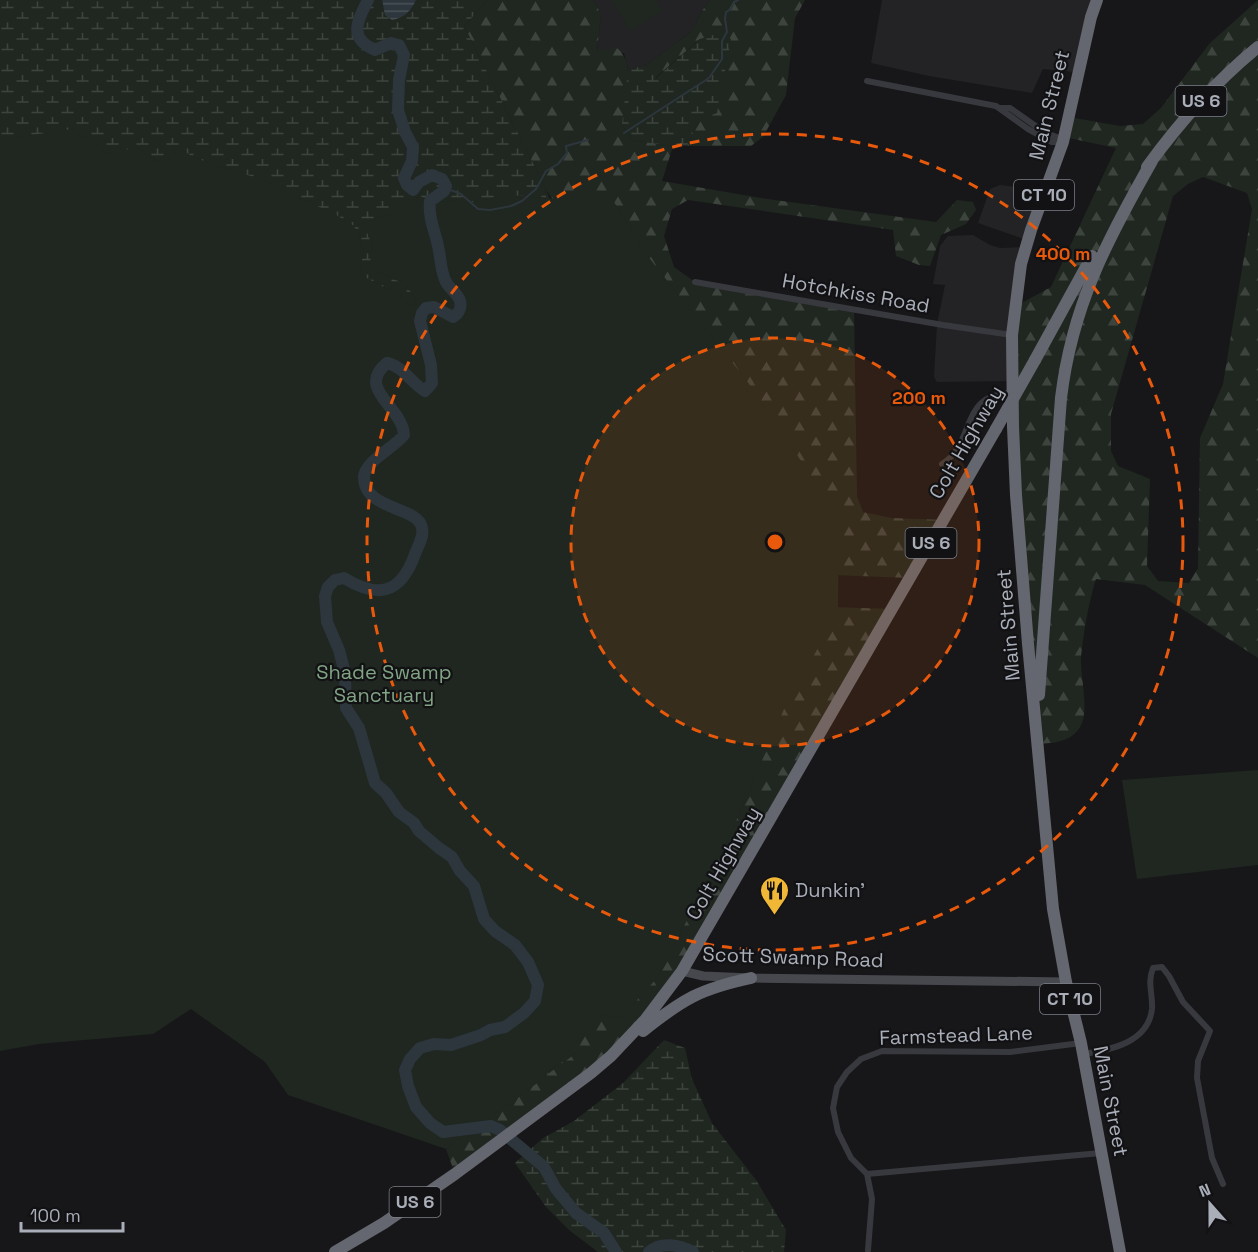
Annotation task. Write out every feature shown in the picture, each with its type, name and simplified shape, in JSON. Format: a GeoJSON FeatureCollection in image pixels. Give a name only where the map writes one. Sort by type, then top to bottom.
{"type":"FeatureCollection","features":[{"type":"Feature","properties":{"kind":"highway","name":"Main Street"},"geometry":{"type":"LineString","coordinates":[[1097,0],[1063,142],[1025,247],[1017,285],[1012,335],[1012,393],[1016,495],[1050,887],[1066,982],[1082,1049],[1120,1252]]}},
{"type":"Feature","properties":{"kind":"highway","name":"Colt Highway"},"geometry":{"type":"LineString","coordinates":[[682,971],[996,429],[1116,213],[1152,161],[1197,105],[1258,47]]}},
{"type":"Feature","properties":{"kind":"highway"},"geometry":{"type":"LineString","coordinates":[[1038,744],[1042,657],[1061,398],[1066,362],[1090,279],[1114,228],[1152,161]]}},
{"type":"Feature","properties":{"kind":"highway","name":"Scott Swamp Road"},"geometry":{"type":"LineString","coordinates":[[335,1252],[384,1223],[573,1089],[611,1056],[659,1004],[682,971]]}},
{"type":"Feature","properties":{"kind":"highway"},"geometry":{"type":"LineString","coordinates":[[611,1056],[683,1000],[708,988],[751,978]]}},
{"type":"Feature","properties":{"kind":"main road","name":"Scott Swamp Road"},"geometry":{"type":"LineString","coordinates":[[682,971],[703,976],[751,978],[1066,982]]}},
{"type":"Feature","properties":{"kind":"street"},"geometry":{"type":"LineString","coordinates":[[867,81],[942,94],[1000,108],[1028,129],[1052,142],[1063,142]]}},
{"type":"Feature","properties":{"kind":"street","name":"Hotchkiss Road"},"geometry":{"type":"LineString","coordinates":[[695,282],[1012,335]]}},
{"type":"Feature","properties":{"kind":"street"},"geometry":{"type":"LineString","coordinates":[[942,464],[957,449],[973,414],[984,400],[999,393],[1012,393]]}},
{"type":"Feature","properties":{"kind":"street","name":"Farmstead Lane"},"geometry":{"type":"LineString","coordinates":[[867,1174],[852,1158],[838,1132],[833,1108],[837,1087],[847,1072],[861,1059],[882,1051],[1010,1052],[1111,1049],[1131,1041],[1146,1027],[1152,1010],[1149,979],[1153,968],[1162,967],[1183,1002],[1210,1031],[1198,1061],[1197,1078],[1212,1158],[1222,1184]]}},
{"type":"Feature","properties":{"kind":"street"},"geometry":{"type":"LineString","coordinates":[[868,1250],[872,1199],[867,1174],[1101,1153]]}},
{"type":"Feature","properties":{"kind":"shaded area"},"geometry":{"type":"Polygon","coordinates":[[[382,0],[416,0],[407,13],[392,20],[385,15],[382,0]]]}},
{"type":"Feature","properties":{"kind":"shaded area"},"geometry":{"type":"Polygon","coordinates":[[[593,0],[710,0],[691,32],[646,65],[628,70],[624,53],[597,52],[601,14],[593,0]]]}},
{"type":"Feature","properties":{"kind":"shaded area"},"geometry":{"type":"Polygon","coordinates":[[[882,0],[1091,0],[1074,72],[1043,69],[1032,93],[929,76],[871,63],[882,0]]]}},
{"type":"Feature","properties":{"kind":"shaded area"},"geometry":{"type":"Polygon","coordinates":[[[1000,185],[1024,188],[1044,196],[1027,240],[978,223],[990,189],[1000,185]]]}},
{"type":"Feature","properties":{"kind":"shaded area"},"geometry":{"type":"Polygon","coordinates":[[[973,235],[1000,248],[1025,247],[1012,381],[937,382],[934,377],[937,324],[945,285],[933,284],[940,246],[948,236],[973,235]]]}},
{"type":"Feature","properties":{"kind":"green space","name":"Shade Swamp Sanctuary"},"geometry":{"type":"Polygon","coordinates":[[[0,0],[382,0],[383,7],[408,13],[416,0],[488,0],[464,26],[545,187],[624,862],[576,1053],[446,1149],[290,1026],[0,950],[0,0]]]}},
{"type":"Feature","properties":{"kind":"green space"},"geometry":{"type":"Polygon","coordinates":[[[488,0],[593,0],[601,14],[597,51],[617,48],[627,64],[628,84],[622,125],[632,140],[673,146],[662,181],[761,198],[936,222],[957,200],[973,202],[976,210],[966,224],[941,235],[930,266],[919,265],[896,256],[893,230],[688,200],[672,209],[664,236],[674,267],[695,282],[854,309],[857,496],[863,512],[892,518],[944,520],[910,578],[807,574],[678,372],[546,190],[571,249],[800,606],[893,609],[682,971],[628,1039],[455,1174],[446,1149],[576,1053],[577,484],[545,187],[464,26],[488,0]]]}},
{"type":"Feature","properties":{"kind":"green space"},"geometry":{"type":"Polygon","coordinates":[[[612,0],[656,0],[662,11],[630,31],[612,0]]]}},
{"type":"Feature","properties":{"kind":"green space"},"geometry":{"type":"Polygon","coordinates":[[[710,0],[805,0],[795,18],[786,95],[763,137],[751,146],[687,146],[699,120],[700,39],[655,78],[646,65],[691,32],[710,0]]]}},
{"type":"Feature","properties":{"kind":"green space"},"geometry":{"type":"Polygon","coordinates":[[[1258,0],[1258,658],[1145,585],[1096,579],[1081,657],[1083,720],[1076,732],[1067,739],[1038,744],[1023,569],[1014,307],[1051,287],[1116,148],[1064,137],[1069,117],[1120,126],[1143,124],[1161,108],[1209,44],[1258,0]],[[1203,177],[1188,184],[1173,196],[1111,414],[1111,451],[1118,466],[1150,479],[1147,566],[1158,581],[1189,583],[1198,568],[1200,438],[1223,384],[1252,209],[1247,193],[1203,177]]]}},
{"type":"Feature","properties":{"kind":"green space"},"geometry":{"type":"Polygon","coordinates":[[[723,32],[731,39],[717,113],[699,120],[687,146],[632,140],[622,125],[628,70],[646,65],[656,78],[700,39],[723,32]]]}},
{"type":"Feature","properties":{"kind":"green space","name":"Shade Swamp Sanctuary"},"geometry":{"type":"Polygon","coordinates":[[[72,129],[112,157],[134,146],[165,166],[177,147],[195,158],[266,181],[289,194],[333,213],[354,226],[364,250],[359,274],[399,293],[409,306],[418,300],[404,284],[369,267],[373,247],[363,223],[394,213],[418,197],[462,204],[511,195],[558,199],[609,194],[646,254],[747,381],[839,517],[838,612],[784,709],[725,847],[657,978],[620,1019],[603,1014],[540,1081],[446,1149],[288,1095],[265,1062],[191,1009],[153,1034],[39,1044],[0,1051],[0,140],[72,129]]]}},
{"type":"Feature","properties":{"kind":"green space"},"geometry":{"type":"Polygon","coordinates":[[[1258,770],[1258,865],[1137,879],[1122,780],[1258,770]]]}},
{"type":"Feature","properties":{"kind":"green space"},"geometry":{"type":"Polygon","coordinates":[[[664,1040],[685,1048],[692,1079],[712,1123],[756,1180],[786,1230],[784,1252],[598,1252],[569,1230],[546,1207],[515,1163],[543,1138],[574,1121],[623,1083],[664,1040]]]}},
{"type":"Feature","properties":{"kind":"waterway"},"geometry":{"type":"LineString","coordinates":[[368,0],[358,21],[357,28],[361,40],[375,50],[391,43],[399,45],[404,55],[399,80],[398,110],[413,147],[412,161],[404,178],[413,190],[419,182],[432,175],[442,179],[446,186],[444,191],[430,201],[430,214],[443,274],[446,282],[459,298],[460,306],[453,317],[434,307],[426,308],[422,313],[420,321],[431,365],[432,383],[425,391],[398,368],[387,363],[379,372],[376,381],[378,390],[402,425],[404,435],[374,460],[365,471],[366,488],[382,502],[419,521],[422,528],[419,545],[403,578],[387,589],[367,589],[344,578],[335,580],[328,587],[325,596],[327,622],[339,650],[345,673],[346,708],[359,728],[375,783],[386,793],[399,812],[452,857],[460,871],[474,886],[484,919],[495,931],[515,945],[528,962],[538,985],[535,1001],[524,1013],[505,1027],[490,1030],[451,1045],[434,1044],[420,1048],[410,1059],[405,1070],[408,1086],[416,1107],[430,1123],[443,1132],[491,1126],[500,1130],[544,1167],[556,1189],[576,1213],[604,1233],[616,1252]]}},
{"type":"Feature","properties":{"kind":"waterway"},"geometry":{"type":"LineString","coordinates":[[624,133],[709,78],[722,59],[722,41],[727,32],[726,12],[738,0]]}},
{"type":"Feature","properties":{"kind":"waterway"},"geometry":{"type":"LineString","coordinates":[[445,188],[461,194],[478,209],[490,210],[511,206],[522,201],[536,189],[546,171],[558,164],[567,153],[566,146],[588,140]]}},
{"type":"Feature","properties":{"kind":"waterway"},"geometry":{"type":"LineString","coordinates":[[649,1252],[665,1245],[693,1252]]}},
{"type":"Feature","properties":{"kind":"place","name":"Dunkin'"},"geometry":{"type":"Point","coordinates":[774,916]}}]}
